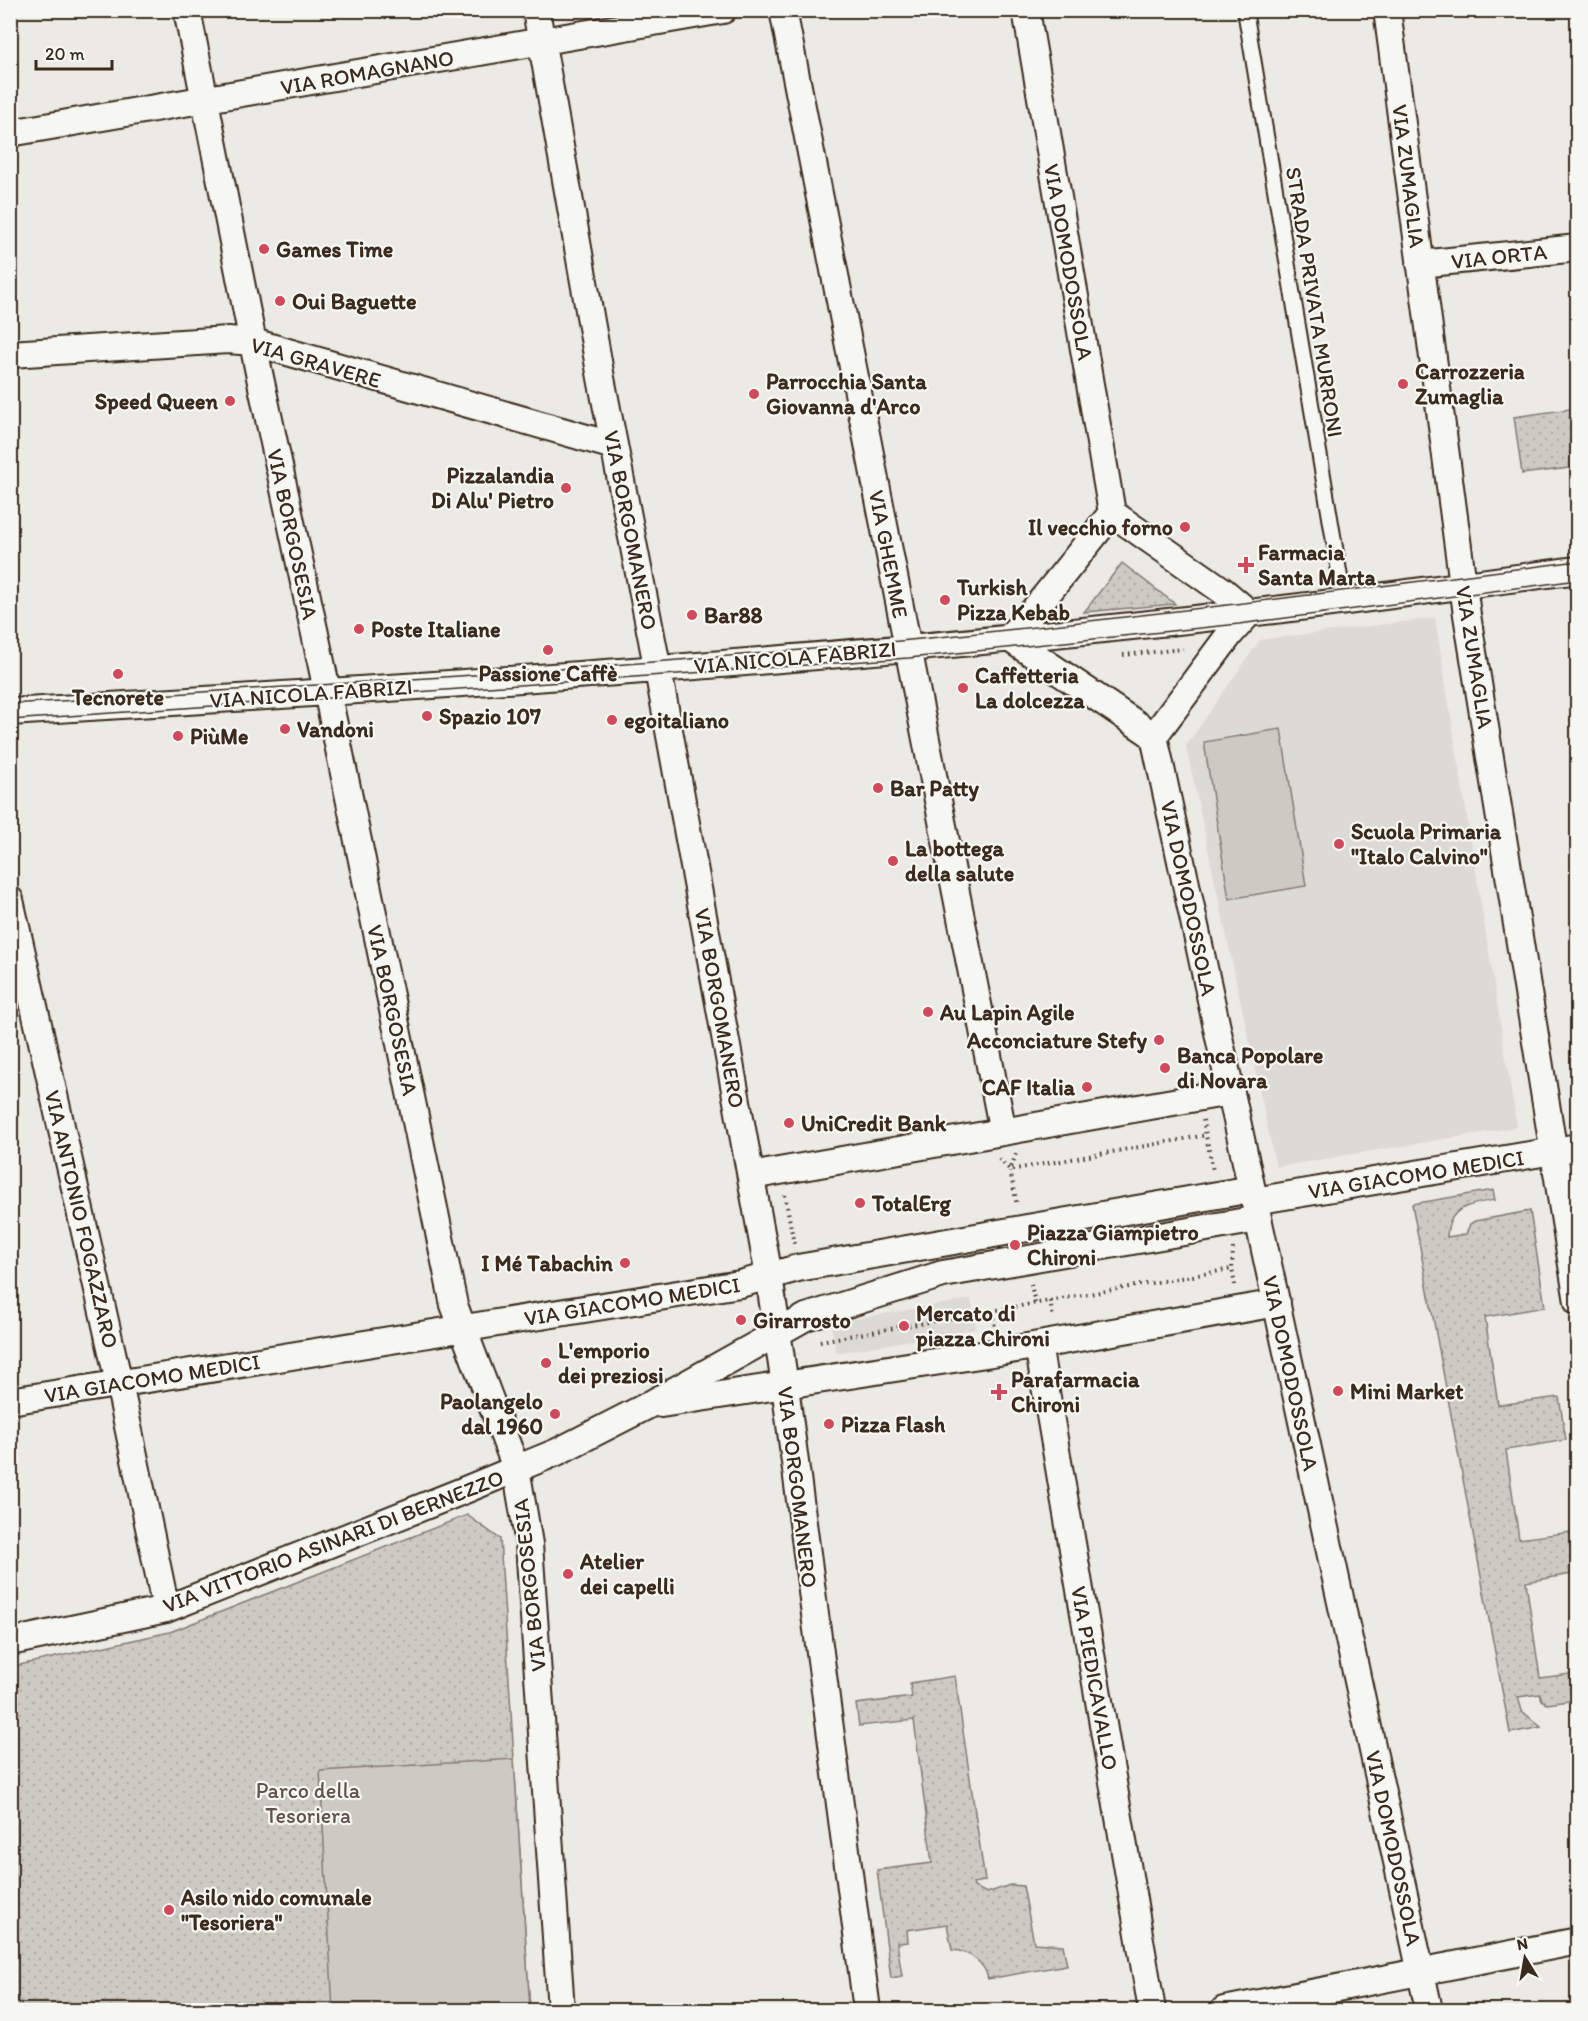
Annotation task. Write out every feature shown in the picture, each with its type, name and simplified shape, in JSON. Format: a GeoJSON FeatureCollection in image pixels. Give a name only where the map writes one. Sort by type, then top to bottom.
{"type":"FeatureCollection","features":[{"type":"Feature","properties":{"kind":"street","name":"VIA BORGOSESIA"},"geometry":{"type":"LineString","coordinates":[[187,10],[253,342],[454,1305],[516,1468],[529,1544],[561,2010]]}},
{"type":"Feature","properties":{"kind":"street","name":"VIA BORGOMANERO"},"geometry":{"type":"LineString","coordinates":[[536,10],[614,446],[658,668],[769,1276],[867,2010]]}},
{"type":"Feature","properties":{"kind":"street","name":"VIA ROMAGNANO"},"geometry":{"type":"LineString","coordinates":[[10,133],[723,10]]}},
{"type":"Feature","properties":{"kind":"street","name":"VIA GHEMME"},"geometry":{"type":"LineString","coordinates":[[783,10],[1003,1132]]}},
{"type":"Feature","properties":{"kind":"street","name":"VIA DOMODOSSOLA"},"geometry":{"type":"LineString","coordinates":[[1026,10],[1112,513]]}},
{"type":"Feature","properties":{"kind":"street","name":"VIA ZUMAGLIA"},"geometry":{"type":"LineString","coordinates":[[1387,10],[1463,585],[1565,1149],[1578,1302]]}},
{"type":"Feature","properties":{"kind":"street","name":"VIA ORTA"},"geometry":{"type":"LineString","coordinates":[[1420,264],[1578,248]]}},
{"type":"Feature","properties":{"kind":"street","name":"VIA GRAVERE"},"geometry":{"type":"LineString","coordinates":[[10,354],[228,340],[253,342],[614,446]]}},
{"type":"Feature","properties":{"kind":"street"},"geometry":{"type":"LineString","coordinates":[[1112,513],[1222,591],[1249,613],[1230,634],[1154,736],[1009,638],[1112,513]]}},
{"type":"Feature","properties":{"kind":"street","name":"VIA NICOLA FABRIZI"},"geometry":{"type":"LineString","coordinates":[[10,712],[327,692],[907,648],[1249,613],[1578,570]]}},
{"type":"Feature","properties":{"kind":"street","name":"VIA DOMODOSSOLA"},"geometry":{"type":"LineString","coordinates":[[1154,736],[1429,2010]]}},
{"type":"Feature","properties":{"kind":"street","name":"VIA ANTONIO FOGAZZARO"},"geometry":{"type":"LineString","coordinates":[[10,900],[119,1383],[166,1609]]}},
{"type":"Feature","properties":{"kind":"street"},"geometry":{"type":"LineString","coordinates":[[751,1176],[1230,1092]]}},
{"type":"Feature","properties":{"kind":"street","name":"VIA GIACOMO MEDICI"},"geometry":{"type":"LineString","coordinates":[[10,1401],[740,1284],[798,1268],[1217,1196],[1254,1203],[1565,1149]]}},
{"type":"Feature","properties":{"kind":"street","name":"VIA GIACOMO MEDICI"},"geometry":{"type":"LineString","coordinates":[[777,1332],[806,1317],[943,1274],[1233,1222],[1254,1203]]}},
{"type":"Feature","properties":{"kind":"street"},"geometry":{"type":"LineString","coordinates":[[785,1386],[1277,1303]]}},
{"type":"Feature","properties":{"kind":"street","name":"VIA VITTORIO ASINARI DI BERNEZZO"},"geometry":{"type":"LineString","coordinates":[[10,1642],[166,1609],[557,1452],[645,1407],[777,1332]]}},
{"type":"Feature","properties":{"kind":"street","name":"VIA PIEDICAVALLO"},"geometry":{"type":"LineString","coordinates":[[1038,1345],[1152,2010]]}},
{"type":"Feature","properties":{"kind":"street","name":"VIA VITTORIO ASINARI DI BERNEZZO"},"geometry":{"type":"LineString","coordinates":[[645,1407],[785,1386]]}},
{"type":"Feature","properties":{"kind":"street"},"geometry":{"type":"LineString","coordinates":[[1224,2010],[1578,1941]]}},
{"type":"Feature","properties":{"kind":"lane","name":"STRADA PRIVATA MURRONI"},"geometry":{"type":"LineString","coordinates":[[1245,10],[1344,601]]}},
{"type":"Feature","properties":{"kind":"path"},"geometry":{"type":"LineString","coordinates":[[815,383],[828,381]]}},
{"type":"Feature","properties":{"kind":"path"},"geometry":{"type":"LineString","coordinates":[[1116,656],[1183,649]]}},
{"type":"Feature","properties":{"kind":"path"},"geometry":{"type":"LineString","coordinates":[[1199,1098],[1217,1196]]}},
{"type":"Feature","properties":{"kind":"path"},"geometry":{"type":"LineString","coordinates":[[1022,1229],[1010,1170],[1028,1128]]}},
{"type":"Feature","properties":{"kind":"path"},"geometry":{"type":"LineString","coordinates":[[1010,1170],[1207,1135]]}},
{"type":"Feature","properties":{"kind":"path"},"geometry":{"type":"LineString","coordinates":[[781,1171],[798,1268]]}},
{"type":"Feature","properties":{"kind":"path"},"geometry":{"type":"LineString","coordinates":[[1233,1222],[1232,1269],[1239,1310]]}},
{"type":"Feature","properties":{"kind":"path"},"geometry":{"type":"LineString","coordinates":[[806,1317],[811,1343],[1232,1269]]}},
{"type":"Feature","properties":{"kind":"shaded area","name":"Scuola Primaria \"Italo Calvino\""},"geometry":{"type":"Polygon","coordinates":[[[1435,618],[1517,1127],[1276,1167],[1186,746],[1260,640],[1435,618]]]}},
{"type":"Feature","properties":{"kind":"shaded area","name":"Mercato di piazza Chironi"},"geometry":{"type":"Polygon","coordinates":[[[971,1299],[976,1329],[836,1353],[831,1323],[971,1299]]]}},
{"type":"Feature","properties":{"kind":"green space"},"geometry":{"type":"Polygon","coordinates":[[[1577,408],[1577,467],[1522,474],[1514,417],[1577,408]]]}},
{"type":"Feature","properties":{"kind":"green space"},"geometry":{"type":"Polygon","coordinates":[[[1122,563],[1175,604],[1084,612],[1122,563]]]}},
{"type":"Feature","properties":{"kind":"green space"},"geometry":{"type":"Polygon","coordinates":[[[1281,729],[1306,886],[1229,899],[1204,742],[1281,729]]]}},
{"type":"Feature","properties":{"kind":"green space"},"geometry":{"type":"Polygon","coordinates":[[[1493,1190],[1495,1200],[1470,1205],[1456,1213],[1448,1227],[1447,1237],[1466,1234],[1470,1224],[1475,1221],[1530,1211],[1545,1307],[1485,1317],[1498,1405],[1559,1397],[1566,1440],[1506,1450],[1519,1539],[1578,1531],[1577,1573],[1526,1582],[1540,1678],[1577,1673],[1577,1700],[1547,1704],[1542,1700],[1540,1694],[1518,1697],[1522,1711],[1541,1727],[1510,1733],[1412,1204],[1493,1190]]]}},
{"type":"Feature","properties":{"kind":"green space","name":"Parco della Tesoriera"},"geometry":{"type":"Polygon","coordinates":[[[467,1515],[500,1539],[530,2010],[11,2010],[10,1667],[170,1632],[467,1515]]]}},
{"type":"Feature","properties":{"kind":"green space"},"geometry":{"type":"Polygon","coordinates":[[[955,1676],[985,1881],[973,1883],[974,1887],[987,1893],[1010,1885],[1023,1886],[1034,1943],[1063,1945],[1067,1965],[988,1979],[983,1967],[975,1958],[952,1950],[947,1924],[907,1930],[908,1942],[897,1943],[902,1976],[891,1978],[877,1870],[932,1863],[914,1720],[859,1726],[856,1704],[912,1697],[910,1683],[955,1676]]]}},
{"type":"Feature","properties":{"kind":"green space"},"geometry":{"type":"Polygon","coordinates":[[[514,1759],[530,2010],[333,2010],[320,1771],[514,1759]]]}},
{"type":"Feature","properties":{"kind":"tram line"},"geometry":{"type":"LineString","coordinates":[[10,704],[460,676],[685,660],[910,640],[1161,613],[1578,561]]}},
{"type":"Feature","properties":{"kind":"tram line"},"geometry":{"type":"LineString","coordinates":[[10,720],[909,658],[1239,624],[1578,580]]}},
{"type":"Feature","properties":{"kind":"place","name":"Games Time"},"geometry":{"type":"Point","coordinates":[264,249]}},
{"type":"Feature","properties":{"kind":"place","name":"Oui Baguette"},"geometry":{"type":"Point","coordinates":[280,301]}},
{"type":"Feature","properties":{"kind":"place","name":"Carrozzeria Zumaglia"},"geometry":{"type":"Point","coordinates":[1403,384]}},
{"type":"Feature","properties":{"kind":"place","name":"Parrocchia Santa Giovanna d'Arco"},"geometry":{"type":"Point","coordinates":[754,394]}},
{"type":"Feature","properties":{"kind":"place","name":"Speed Queen"},"geometry":{"type":"Point","coordinates":[230,401]}},
{"type":"Feature","properties":{"kind":"place","name":"Pizzalandia Di Alu' Pietro"},"geometry":{"type":"Point","coordinates":[566,488]}},
{"type":"Feature","properties":{"kind":"place","name":"Il vecchio forno"},"geometry":{"type":"Point","coordinates":[1185,527]}},
{"type":"Feature","properties":{"kind":"place","name":"Farmacia Santa Marta"},"geometry":{"type":"Point","coordinates":[1246,565]}},
{"type":"Feature","properties":{"kind":"place","name":"Turkish Pizza Kebab"},"geometry":{"type":"Point","coordinates":[945,600]}},
{"type":"Feature","properties":{"kind":"place","name":"Bar88"},"geometry":{"type":"Point","coordinates":[692,615]}},
{"type":"Feature","properties":{"kind":"place","name":"Poste Italiane"},"geometry":{"type":"Point","coordinates":[359,629]}},
{"type":"Feature","properties":{"kind":"place","name":"Passione Caffè"},"geometry":{"type":"Point","coordinates":[548,650]}},
{"type":"Feature","properties":{"kind":"place","name":"Tecnorete"},"geometry":{"type":"Point","coordinates":[118,674]}},
{"type":"Feature","properties":{"kind":"place","name":"Caffetteria La dolcezza"},"geometry":{"type":"Point","coordinates":[963,688]}},
{"type":"Feature","properties":{"kind":"place","name":"Spazio 107"},"geometry":{"type":"Point","coordinates":[427,716]}},
{"type":"Feature","properties":{"kind":"place","name":"egoitaliano"},"geometry":{"type":"Point","coordinates":[612,720]}},
{"type":"Feature","properties":{"kind":"place","name":"Vandoni"},"geometry":{"type":"Point","coordinates":[285,729]}},
{"type":"Feature","properties":{"kind":"place","name":"PiùMe"},"geometry":{"type":"Point","coordinates":[178,736]}},
{"type":"Feature","properties":{"kind":"place","name":"Bar Patty"},"geometry":{"type":"Point","coordinates":[878,788]}},
{"type":"Feature","properties":{"kind":"place","name":"Scuola Primaria \"Italo Calvino\""},"geometry":{"type":"Point","coordinates":[1339,844]}},
{"type":"Feature","properties":{"kind":"place","name":"La bottega della salute"},"geometry":{"type":"Point","coordinates":[893,861]}},
{"type":"Feature","properties":{"kind":"place","name":"Au Lapin Agile"},"geometry":{"type":"Point","coordinates":[928,1012]}},
{"type":"Feature","properties":{"kind":"place","name":"Acconciature Stefy"},"geometry":{"type":"Point","coordinates":[1159,1040]}},
{"type":"Feature","properties":{"kind":"place","name":"Banca Popolare di Novara"},"geometry":{"type":"Point","coordinates":[1165,1068]}},
{"type":"Feature","properties":{"kind":"place","name":"CAF Italia"},"geometry":{"type":"Point","coordinates":[1087,1087]}},
{"type":"Feature","properties":{"kind":"place","name":"UniCredit Bank"},"geometry":{"type":"Point","coordinates":[789,1123]}},
{"type":"Feature","properties":{"kind":"place","name":"TotalErg"},"geometry":{"type":"Point","coordinates":[860,1203]}},
{"type":"Feature","properties":{"kind":"place","name":"Piazza Giampietro Chironi"},"geometry":{"type":"Point","coordinates":[1015,1245]}},
{"type":"Feature","properties":{"kind":"place","name":"I Mé Tabachin"},"geometry":{"type":"Point","coordinates":[625,1263]}},
{"type":"Feature","properties":{"kind":"place","name":"Girarrosto"},"geometry":{"type":"Point","coordinates":[741,1320]}},
{"type":"Feature","properties":{"kind":"place","name":"Mercato di piazza Chironi"},"geometry":{"type":"Point","coordinates":[904,1326]}},
{"type":"Feature","properties":{"kind":"place","name":"L'emporio dei preziosi"},"geometry":{"type":"Point","coordinates":[546,1363]}},
{"type":"Feature","properties":{"kind":"place","name":"Mini Market"},"geometry":{"type":"Point","coordinates":[1338,1391]}},
{"type":"Feature","properties":{"kind":"place","name":"Parafarmacia Chironi"},"geometry":{"type":"Point","coordinates":[999,1392]}},
{"type":"Feature","properties":{"kind":"place","name":"Paolangelo dal 1960"},"geometry":{"type":"Point","coordinates":[555,1414]}},
{"type":"Feature","properties":{"kind":"place","name":"Pizza Flash"},"geometry":{"type":"Point","coordinates":[829,1424]}},
{"type":"Feature","properties":{"kind":"place","name":"Atelier dei capelli"},"geometry":{"type":"Point","coordinates":[568,1574]}},
{"type":"Feature","properties":{"kind":"place","name":"Asilo nido comunale \"Tesoriera\""},"geometry":{"type":"Point","coordinates":[169,1910]}}]}
